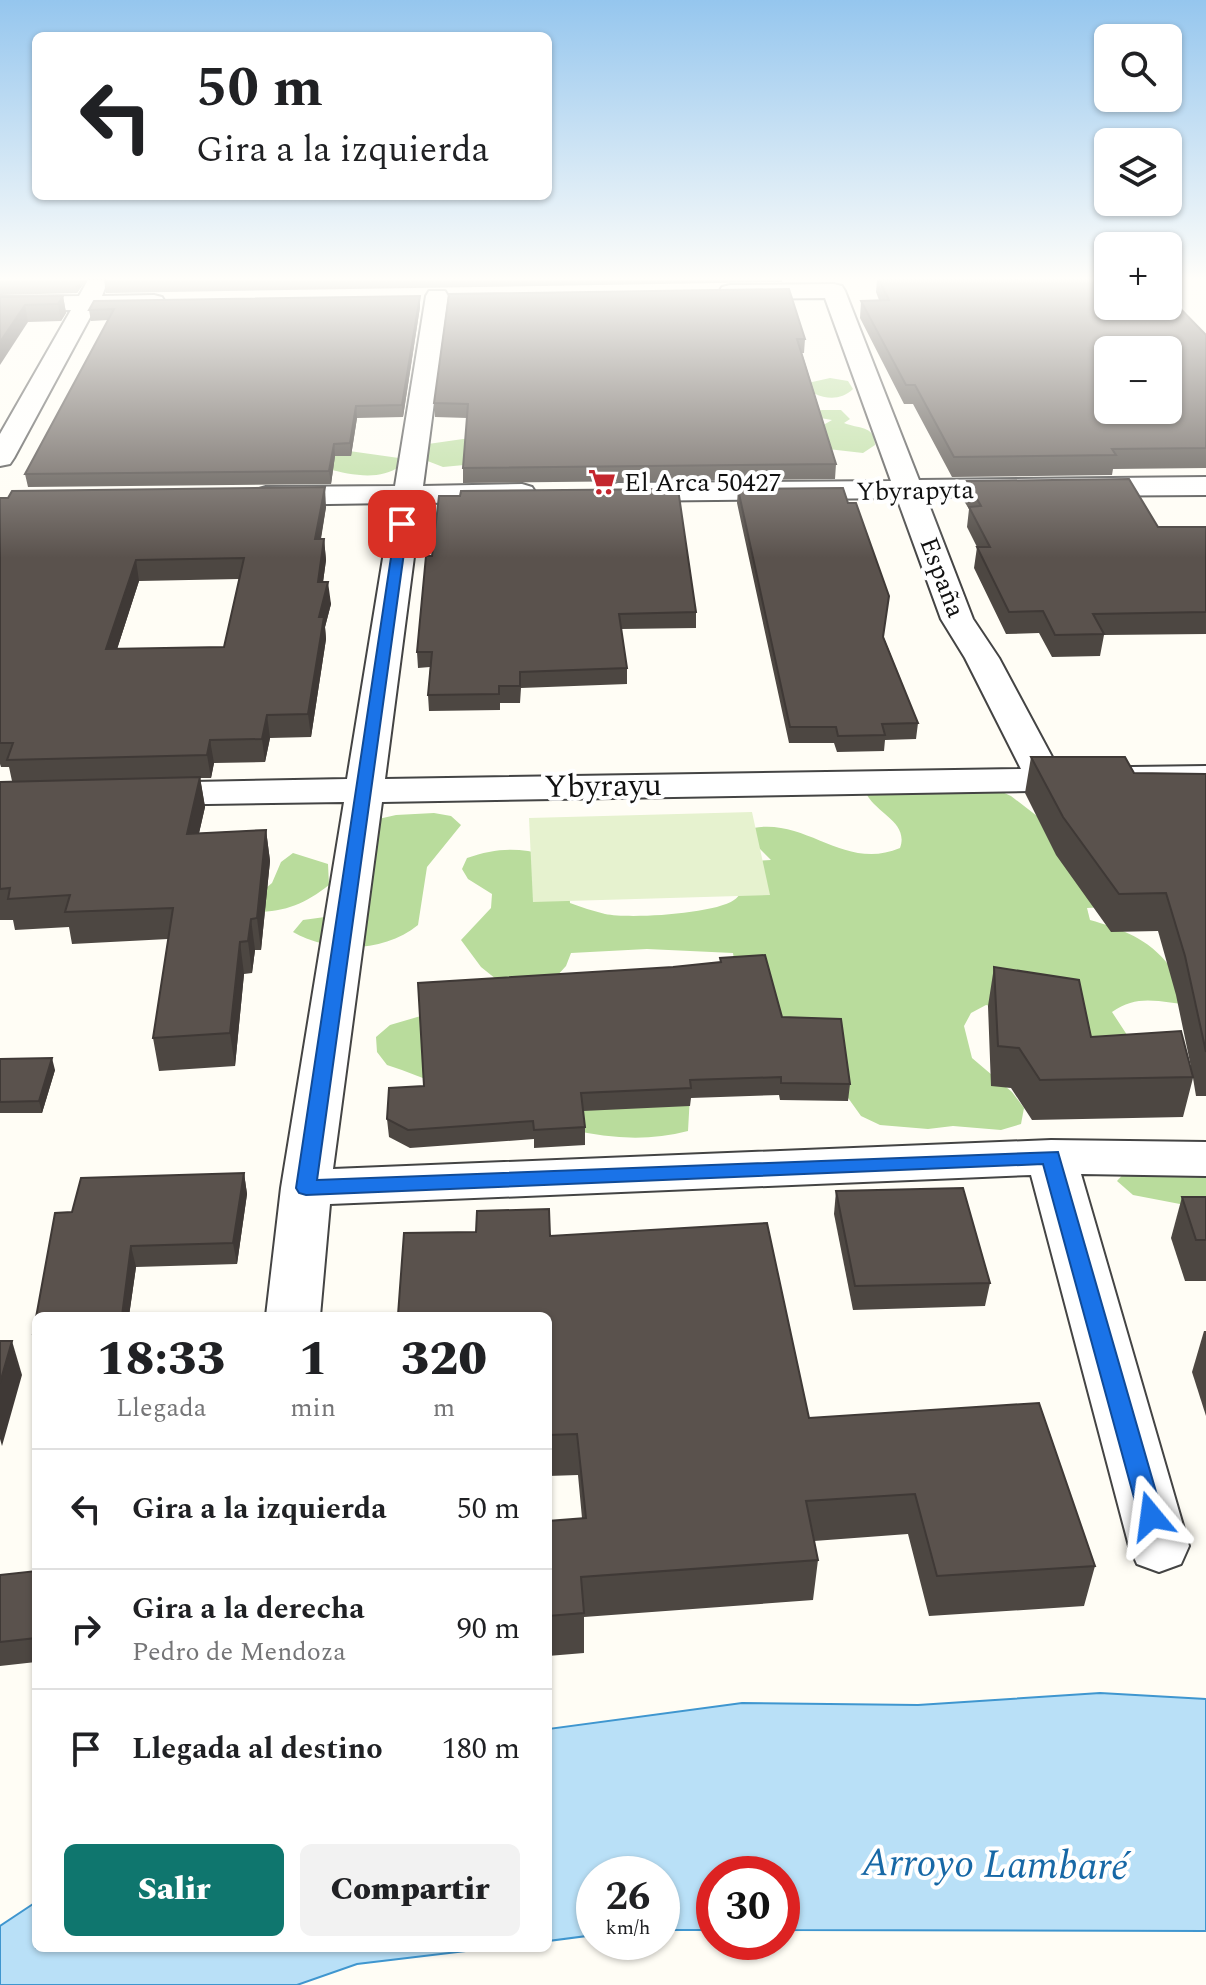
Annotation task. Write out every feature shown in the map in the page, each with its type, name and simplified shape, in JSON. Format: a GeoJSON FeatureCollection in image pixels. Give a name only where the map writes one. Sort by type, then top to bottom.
{"type":"FeatureCollection","features":[{"type":"Feature","properties":{"kind":"street"},"geometry":{"type":"LineString","coordinates":[[0,458],[47,373]]}},
{"type":"Feature","properties":{"kind":"street"},"geometry":{"type":"LineString","coordinates":[[293,1312],[306,1188],[366,788],[423,373]]}},
{"type":"Feature","properties":{"kind":"street","name":"España"},"geometry":{"type":"LineString","coordinates":[[865,373],[957,619],[982,658],[1045,779]]}},
{"type":"Feature","properties":{"kind":"street","name":"Ybyrapyta"},"geometry":{"type":"LineString","coordinates":[[595,493],[1206,486]]}},
{"type":"Feature","properties":{"kind":"street"},"geometry":{"type":"LineString","coordinates":[[234,496],[548,493]]}},
{"type":"Feature","properties":{"kind":"street","name":"Ybyrayu"},"geometry":{"type":"LineString","coordinates":[[111,795],[366,788],[1206,777]]}},
{"type":"Feature","properties":{"kind":"street"},"geometry":{"type":"LineString","coordinates":[[306,1188],[1051,1157],[1206,1159]]}},
{"type":"Feature","properties":{"kind":"street"},"geometry":{"type":"LineString","coordinates":[[1051,1157],[1159,1546]]}},
{"type":"Feature","properties":{"kind":"green space"},"geometry":{"type":"Polygon","coordinates":[[[830,378],[848,381],[853,389],[833,398],[812,393],[799,385],[830,378]]]}},
{"type":"Feature","properties":{"kind":"green space"},"geometry":{"type":"Polygon","coordinates":[[[841,410],[850,419],[844,423],[869,431],[875,445],[863,453],[828,449],[820,427],[832,420],[820,418],[817,411],[841,410]]]}},
{"type":"Feature","properties":{"kind":"green space"},"geometry":{"type":"Polygon","coordinates":[[[487,439],[464,465],[443,467],[425,460],[428,444],[487,439]]]}},
{"type":"Feature","properties":{"kind":"green space"},"geometry":{"type":"Polygon","coordinates":[[[342,450],[399,458],[400,466],[374,475],[328,469],[320,458],[342,450]]]}},
{"type":"Feature","properties":{"kind":"green space"},"geometry":{"type":"Polygon","coordinates":[[[980,782],[1011,796],[1037,816],[1106,907],[1087,908],[1090,920],[1127,933],[1153,949],[1174,972],[1195,1005],[1142,1001],[1132,1002],[1112,1012],[1131,1041],[1148,1058],[1008,1010],[986,1005],[971,1013],[964,1026],[972,1058],[1012,1092],[1024,1108],[1021,1124],[1001,1130],[953,1126],[928,1129],[880,1125],[861,1116],[816,1053],[796,1046],[735,967],[733,953],[647,949],[571,953],[566,966],[556,977],[496,979],[481,967],[461,940],[491,908],[492,894],[468,879],[462,869],[467,858],[506,850],[546,855],[569,889],[570,903],[601,913],[633,916],[691,912],[734,900],[744,888],[753,861],[771,860],[742,831],[764,827],[784,828],[840,848],[879,854],[900,848],[902,839],[896,825],[867,795],[919,784],[980,782]]]}},
{"type":"Feature","properties":{"kind":"green space"},"geometry":{"type":"Polygon","coordinates":[[[752,812],[770,895],[533,902],[529,818],[752,812]]]}},
{"type":"Feature","properties":{"kind":"green space"},"geometry":{"type":"Polygon","coordinates":[[[434,813],[451,816],[461,825],[427,867],[418,925],[389,941],[357,947],[323,944],[293,932],[303,920],[325,917],[352,825],[396,815],[434,813]]]}},
{"type":"Feature","properties":{"kind":"green space"},"geometry":{"type":"Polygon","coordinates":[[[293,853],[328,864],[329,885],[295,905],[256,912],[248,903],[272,883],[281,862],[293,853]]]}},
{"type":"Feature","properties":{"kind":"green space"},"geometry":{"type":"Polygon","coordinates":[[[431,1013],[690,1095],[688,1131],[650,1137],[611,1136],[573,1130],[534,1120],[387,1065],[377,1052],[376,1037],[390,1025],[431,1013]]]}},
{"type":"Feature","properties":{"kind":"green space"},"geometry":{"type":"Polygon","coordinates":[[[1206,1160],[1206,1209],[1133,1195],[1117,1181],[1128,1169],[1206,1160]]]}},
{"type":"Feature","properties":{"kind":"water","name":"Arroyo Lambaré"},"geometry":{"type":"Polygon","coordinates":[[[1100,1693],[1206,1699],[1206,1931],[800,1930],[800,1856],[696,1856],[696,1930],[680,1930],[680,1856],[576,1856],[576,1937],[552,1940],[552,1728],[742,1703],[918,1705],[1100,1693]]]}},
{"type":"Feature","properties":{"kind":"water"},"geometry":{"type":"Polygon","coordinates":[[[32,1905],[32,1952],[458,1952],[357,1964],[297,1985],[0,1985],[0,1926],[32,1905]]]}},
{"type":"Feature","properties":{"kind":"building"},"geometry":{"type":"Polygon","coordinates":[[[80,373],[407,373],[402,405],[356,406],[350,443],[334,444],[329,471],[25,474],[80,373]]]}},
{"type":"Feature","properties":{"kind":"building"},"geometry":{"type":"Polygon","coordinates":[[[438,373],[807,373],[836,464],[463,468],[468,404],[434,403],[438,373]]]}},
{"type":"Feature","properties":{"kind":"building"},"geometry":{"type":"Polygon","coordinates":[[[899,373],[1094,373],[1094,424],[1182,424],[1182,373],[1206,373],[1206,448],[1112,449],[1116,455],[954,457],[915,385],[906,385],[899,373]]]}},
{"type":"Feature","properties":{"kind":"building"},"geometry":{"type":"Polygon","coordinates":[[[1129,479],[1158,527],[1206,527],[1206,612],[1093,614],[1104,634],[1055,635],[1043,611],[1009,612],[977,547],[990,547],[969,507],[981,506],[967,481],[1129,479]]]}},
{"type":"Feature","properties":{"kind":"building"},"geometry":{"type":"Polygon","coordinates":[[[325,487],[315,539],[324,539],[318,582],[328,582],[319,617],[324,617],[308,714],[267,715],[262,739],[210,740],[207,755],[7,760],[13,743],[0,743],[0,498],[8,498],[12,491],[325,487]],[[244,558],[136,560],[106,649],[224,647],[244,558]]]}},
{"type":"Feature","properties":{"kind":"building"},"geometry":{"type":"Polygon","coordinates":[[[843,488],[848,503],[856,503],[889,596],[883,637],[918,723],[882,724],[885,735],[838,736],[836,727],[790,727],[738,489],[843,488]]]}},
{"type":"Feature","properties":{"kind":"building"},"geometry":{"type":"Polygon","coordinates":[[[678,489],[696,612],[619,614],[627,668],[520,672],[520,686],[499,686],[499,694],[428,695],[432,652],[417,652],[426,556],[432,556],[439,496],[460,496],[461,491],[678,489]]]}},
{"type":"Feature","properties":{"kind":"building"},"geometry":{"type":"Polygon","coordinates":[[[1031,757],[1125,757],[1134,773],[1206,774],[1206,1052],[1185,956],[1166,893],[1119,894],[1063,817],[1031,757]]]}},
{"type":"Feature","properties":{"kind":"building"},"geometry":{"type":"Polygon","coordinates":[[[200,777],[187,834],[266,830],[257,918],[251,919],[248,941],[240,942],[230,1033],[153,1038],[173,908],[65,912],[70,895],[8,899],[10,888],[0,889],[0,782],[200,777]]]}},
{"type":"Feature","properties":{"kind":"building"},"geometry":{"type":"Polygon","coordinates":[[[765,955],[782,1017],[841,1019],[850,1084],[781,1083],[781,1077],[690,1080],[691,1088],[581,1093],[585,1127],[534,1130],[533,1121],[408,1130],[387,1119],[389,1088],[424,1086],[418,983],[673,967],[721,962],[720,958],[765,955]]]}},
{"type":"Feature","properties":{"kind":"building"},"geometry":{"type":"Polygon","coordinates":[[[994,967],[1079,980],[1091,1037],[1181,1031],[1193,1077],[1040,1080],[1019,1048],[998,1046],[994,967]]]}},
{"type":"Feature","properties":{"kind":"building"},"geometry":{"type":"Polygon","coordinates":[[[52,1058],[39,1101],[0,1102],[0,1059],[52,1058]]]}},
{"type":"Feature","properties":{"kind":"building"},"geometry":{"type":"Polygon","coordinates":[[[244,1173],[233,1243],[131,1246],[123,1312],[37,1312],[55,1213],[72,1212],[81,1178],[244,1173]]]}},
{"type":"Feature","properties":{"kind":"building"},"geometry":{"type":"Polygon","coordinates":[[[963,1188],[990,1283],[855,1286],[836,1191],[963,1188]]]}},
{"type":"Feature","properties":{"kind":"building"},"geometry":{"type":"Polygon","coordinates":[[[1182,1197],[1206,1197],[1206,1240],[1196,1240],[1182,1197]]]}},
{"type":"Feature","properties":{"kind":"building"},"geometry":{"type":"Polygon","coordinates":[[[549,1209],[550,1236],[767,1223],[809,1418],[1039,1403],[1095,1566],[937,1576],[915,1494],[806,1501],[818,1560],[581,1577],[584,1613],[552,1616],[552,1521],[586,1518],[577,1434],[552,1435],[552,1312],[398,1312],[404,1233],[476,1232],[477,1211],[549,1209]]]}},
{"type":"Feature","properties":{"kind":"building"},"geometry":{"type":"Polygon","coordinates":[[[0,1341],[12,1341],[0,1383],[0,1341]]]}},
{"type":"Feature","properties":{"kind":"building"},"geometry":{"type":"Polygon","coordinates":[[[32,1571],[32,1638],[0,1642],[0,1575],[32,1571]]]}},
{"type":"Feature","properties":{"kind":"place","name":"El Arca 50427"},"geometry":{"type":"Point","coordinates":[602,482]}},
{"type":"Feature","properties":{"kind":"route"},"geometry":{"type":"LineString","coordinates":[[402,524],[306,1188],[1051,1157],[1151,1516]]}}]}
